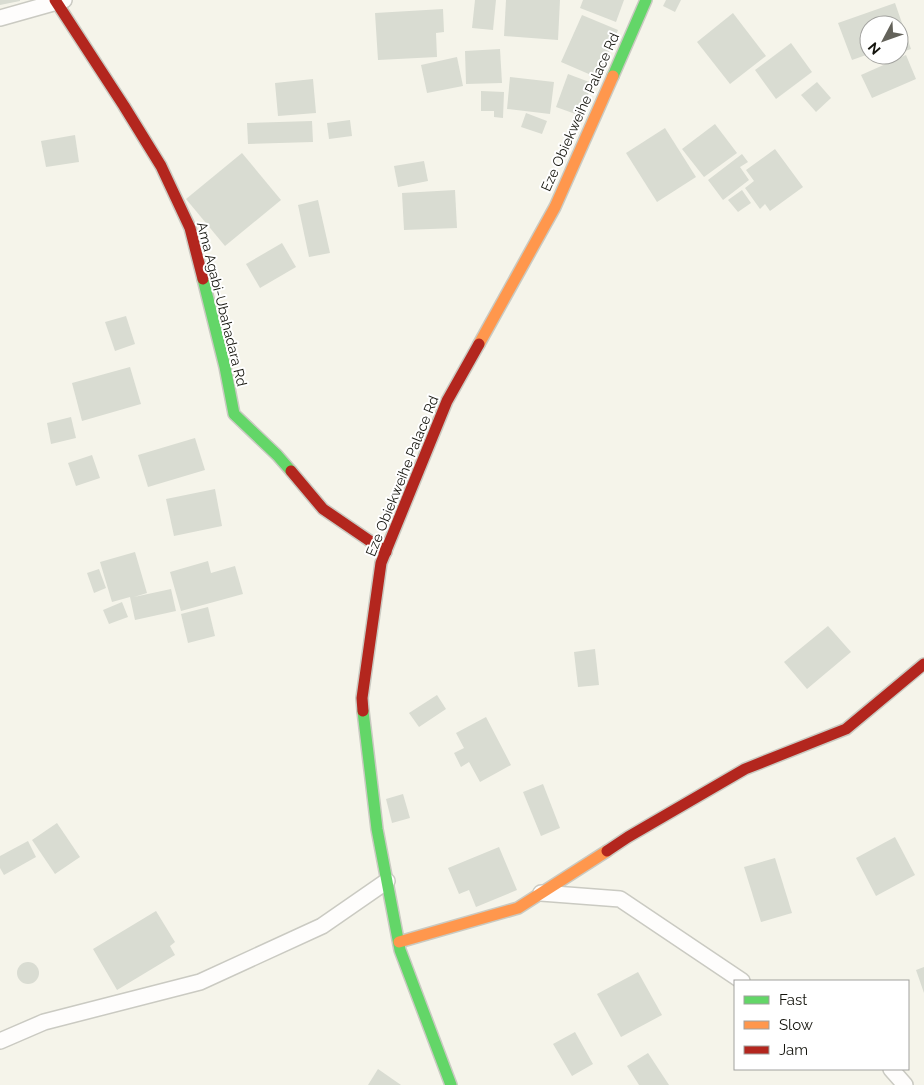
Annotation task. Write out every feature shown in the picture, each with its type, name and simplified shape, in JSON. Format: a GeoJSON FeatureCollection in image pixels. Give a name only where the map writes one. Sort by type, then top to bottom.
{"type":"FeatureCollection","features":[{"type":"Feature","properties":{"kind":"street","name":"Eze Obiekweihe Palace Rd"},"geometry":{"type":"LineString","coordinates":[[451,1085],[400,950],[377,830],[362,698],[381,564],[447,401],[555,207],[646,0]]}},
{"type":"Feature","properties":{"kind":"street","name":"Ama Agabi-Ubahadara Rd"},"geometry":{"type":"LineString","coordinates":[[59,1],[161,166],[190,228],[225,367],[234,414],[276,455],[323,509],[386,552]]}},
{"type":"Feature","properties":{"kind":"street"},"geometry":{"type":"LineString","coordinates":[[0,18],[59,1]]}},
{"type":"Feature","properties":{"kind":"street"},"geometry":{"type":"LineString","coordinates":[[399,942],[518,908],[628,837],[745,770],[846,729],[924,664]]}},
{"type":"Feature","properties":{"kind":"street"},"geometry":{"type":"LineString","coordinates":[[0,1041],[44,1022],[200,982],[322,926],[387,881]]}},
{"type":"Feature","properties":{"kind":"street"},"geometry":{"type":"LineString","coordinates":[[541,893],[620,899],[741,980]]}},
{"type":"Feature","properties":{"kind":"street"},"geometry":{"type":"LineString","coordinates":[[892,1070],[905,1085]]}},
{"type":"Feature","properties":{"kind":"building"},"geometry":{"type":"Polygon","coordinates":[[[0,0],[20,0],[20,1],[0,5],[0,0]]]}},
{"type":"Feature","properties":{"kind":"building"},"geometry":{"type":"Polygon","coordinates":[[[475,0],[496,0],[493,30],[472,28],[475,0]]]}},
{"type":"Feature","properties":{"kind":"building"},"geometry":{"type":"Polygon","coordinates":[[[506,0],[560,0],[558,40],[504,36],[506,0]]]}},
{"type":"Feature","properties":{"kind":"building"},"geometry":{"type":"Polygon","coordinates":[[[583,0],[624,0],[616,22],[580,8],[583,0]]]}},
{"type":"Feature","properties":{"kind":"building"},"geometry":{"type":"Polygon","coordinates":[[[666,0],[681,0],[675,12],[663,6],[666,0]]]}},
{"type":"Feature","properties":{"kind":"building"},"geometry":{"type":"Polygon","coordinates":[[[895,3],[899,15],[861,15],[895,3]]]}},
{"type":"Feature","properties":{"kind":"building"},"geometry":{"type":"Polygon","coordinates":[[[443,9],[444,32],[436,33],[437,57],[378,60],[375,13],[443,9]]]}},
{"type":"Feature","properties":{"kind":"building"},"geometry":{"type":"Polygon","coordinates":[[[733,13],[766,56],[730,84],[697,42],[733,13]]]}},
{"type":"Feature","properties":{"kind":"building"},"geometry":{"type":"Polygon","coordinates":[[[582,15],[618,30],[598,78],[561,62],[582,15]]]}},
{"type":"Feature","properties":{"kind":"building"},"geometry":{"type":"Polygon","coordinates":[[[859,16],[859,58],[852,60],[838,23],[859,16]]]}},
{"type":"Feature","properties":{"kind":"building"},"geometry":{"type":"Polygon","coordinates":[[[791,43],[812,72],[776,99],[755,70],[791,43]]]}},
{"type":"Feature","properties":{"kind":"building"},"geometry":{"type":"Polygon","coordinates":[[[500,49],[502,83],[466,84],[465,51],[500,49]]]}},
{"type":"Feature","properties":{"kind":"building"},"geometry":{"type":"Polygon","coordinates":[[[457,57],[463,86],[427,93],[421,65],[457,57]]]}},
{"type":"Feature","properties":{"kind":"building"},"geometry":{"type":"Polygon","coordinates":[[[909,62],[916,79],[872,98],[861,75],[884,65],[909,65],[909,62]]]}},
{"type":"Feature","properties":{"kind":"building"},"geometry":{"type":"Polygon","coordinates":[[[568,74],[592,83],[581,116],[556,107],[568,74]]]}},
{"type":"Feature","properties":{"kind":"building"},"geometry":{"type":"Polygon","coordinates":[[[510,77],[554,82],[550,114],[507,109],[510,77]]]}},
{"type":"Feature","properties":{"kind":"building"},"geometry":{"type":"Polygon","coordinates":[[[313,79],[316,113],[278,116],[275,83],[313,79]]]}},
{"type":"Feature","properties":{"kind":"building"},"geometry":{"type":"Polygon","coordinates":[[[817,82],[831,98],[816,112],[801,95],[817,82]]]}},
{"type":"Feature","properties":{"kind":"building"},"geometry":{"type":"Polygon","coordinates":[[[481,91],[504,92],[503,118],[494,117],[494,111],[481,111],[481,91]]]}},
{"type":"Feature","properties":{"kind":"building"},"geometry":{"type":"Polygon","coordinates":[[[526,113],[547,121],[542,134],[521,127],[526,113]]]}},
{"type":"Feature","properties":{"kind":"building"},"geometry":{"type":"Polygon","coordinates":[[[350,120],[352,136],[329,139],[327,123],[350,120]]]}},
{"type":"Feature","properties":{"kind":"building"},"geometry":{"type":"Polygon","coordinates":[[[312,121],[313,142],[248,144],[247,123],[312,121]]]}},
{"type":"Feature","properties":{"kind":"building"},"geometry":{"type":"Polygon","coordinates":[[[715,124],[737,153],[704,177],[682,149],[715,124]]]}},
{"type":"Feature","properties":{"kind":"building"},"geometry":{"type":"Polygon","coordinates":[[[665,128],[696,177],[657,202],[626,153],[665,128]]]}},
{"type":"Feature","properties":{"kind":"building"},"geometry":{"type":"Polygon","coordinates":[[[75,135],[79,162],[46,167],[41,141],[75,135]]]}},
{"type":"Feature","properties":{"kind":"building"},"geometry":{"type":"Polygon","coordinates":[[[775,149],[803,187],[770,211],[765,204],[760,209],[745,188],[754,181],[746,170],[775,149]]]}},
{"type":"Feature","properties":{"kind":"building"},"geometry":{"type":"Polygon","coordinates":[[[242,153],[281,200],[225,246],[186,199],[242,153]]]}},
{"type":"Feature","properties":{"kind":"building"},"geometry":{"type":"Polygon","coordinates":[[[742,154],[748,162],[740,167],[749,180],[723,200],[708,180],[742,154]]]}},
{"type":"Feature","properties":{"kind":"building"},"geometry":{"type":"Polygon","coordinates":[[[424,161],[428,181],[398,187],[394,166],[424,161]]]}},
{"type":"Feature","properties":{"kind":"building"},"geometry":{"type":"Polygon","coordinates":[[[455,190],[457,228],[404,230],[402,193],[455,190]]]}},
{"type":"Feature","properties":{"kind":"building"},"geometry":{"type":"Polygon","coordinates":[[[742,190],[751,203],[738,212],[728,200],[742,190]]]}},
{"type":"Feature","properties":{"kind":"building"},"geometry":{"type":"Polygon","coordinates":[[[318,200],[330,253],[309,257],[298,205],[318,200]]]}},
{"type":"Feature","properties":{"kind":"building"},"geometry":{"type":"Polygon","coordinates":[[[282,243],[296,267],[260,288],[246,264],[282,243]]]}},
{"type":"Feature","properties":{"kind":"building"},"geometry":{"type":"Polygon","coordinates":[[[126,316],[135,344],[115,351],[105,322],[126,316]]]}},
{"type":"Feature","properties":{"kind":"building"},"geometry":{"type":"Polygon","coordinates":[[[130,367],[141,404],[82,421],[72,383],[130,367]]]}},
{"type":"Feature","properties":{"kind":"building"},"geometry":{"type":"Polygon","coordinates":[[[71,417],[76,438],[51,444],[47,423],[71,417]]]}},
{"type":"Feature","properties":{"kind":"building"},"geometry":{"type":"Polygon","coordinates":[[[195,438],[205,470],[148,487],[138,455],[195,438]]]}},
{"type":"Feature","properties":{"kind":"building"},"geometry":{"type":"Polygon","coordinates":[[[92,455],[100,478],[76,486],[68,463],[92,455]]]}},
{"type":"Feature","properties":{"kind":"building"},"geometry":{"type":"Polygon","coordinates":[[[215,489],[222,526],[174,536],[166,499],[215,489]]]}},
{"type":"Feature","properties":{"kind":"building"},"geometry":{"type":"Polygon","coordinates":[[[135,552],[147,593],[134,597],[171,589],[176,611],[135,620],[130,597],[112,602],[100,562],[135,552]]]}},
{"type":"Feature","properties":{"kind":"building"},"geometry":{"type":"Polygon","coordinates":[[[208,561],[211,573],[235,566],[243,594],[181,611],[170,572],[208,561]]]}},
{"type":"Feature","properties":{"kind":"building"},"geometry":{"type":"Polygon","coordinates":[[[99,569],[106,588],[94,593],[87,573],[99,569]]]}},
{"type":"Feature","properties":{"kind":"building"},"geometry":{"type":"Polygon","coordinates":[[[122,602],[128,617],[109,624],[103,610],[122,602]]]}},
{"type":"Feature","properties":{"kind":"building"},"geometry":{"type":"Polygon","coordinates":[[[208,607],[215,636],[188,643],[181,614],[208,607]]]}},
{"type":"Feature","properties":{"kind":"building"},"geometry":{"type":"Polygon","coordinates":[[[828,626],[851,652],[807,689],[784,662],[828,626]]]}},
{"type":"Feature","properties":{"kind":"building"},"geometry":{"type":"Polygon","coordinates":[[[595,649],[599,685],[578,687],[574,652],[595,649]]]}},
{"type":"Feature","properties":{"kind":"building"},"geometry":{"type":"Polygon","coordinates":[[[437,695],[446,709],[419,727],[409,713],[437,695]]]}},
{"type":"Feature","properties":{"kind":"building"},"geometry":{"type":"Polygon","coordinates":[[[486,717],[511,765],[480,782],[469,762],[461,767],[454,753],[464,748],[456,733],[486,717]]]}},
{"type":"Feature","properties":{"kind":"building"},"geometry":{"type":"Polygon","coordinates":[[[543,784],[560,828],[541,836],[523,792],[543,784]]]}},
{"type":"Feature","properties":{"kind":"building"},"geometry":{"type":"Polygon","coordinates":[[[403,794],[410,818],[392,823],[386,799],[403,794]]]}},
{"type":"Feature","properties":{"kind":"building"},"geometry":{"type":"Polygon","coordinates":[[[57,823],[80,857],[55,874],[32,840],[57,823]]]}},
{"type":"Feature","properties":{"kind":"building"},"geometry":{"type":"Polygon","coordinates":[[[895,837],[915,875],[876,896],[856,858],[895,837]]]}},
{"type":"Feature","properties":{"kind":"building"},"geometry":{"type":"Polygon","coordinates":[[[28,841],[36,857],[4,875],[0,868],[0,856],[28,841]]]}},
{"type":"Feature","properties":{"kind":"building"},"geometry":{"type":"Polygon","coordinates":[[[499,847],[517,890],[476,907],[469,890],[459,894],[448,868],[499,847]]]}},
{"type":"Feature","properties":{"kind":"building"},"geometry":{"type":"Polygon","coordinates":[[[775,858],[792,913],[761,922],[744,867],[775,858]]]}},
{"type":"Feature","properties":{"kind":"building"},"geometry":{"type":"Polygon","coordinates":[[[156,911],[175,942],[170,946],[175,955],[117,990],[93,949],[156,911]]]}},
{"type":"Feature","properties":{"kind":"building"},"geometry":{"type":"Polygon","coordinates":[[[28,962],[38,969],[39,973],[32,983],[28,984],[18,977],[17,973],[24,963],[28,962]]]}},
{"type":"Feature","properties":{"kind":"building"},"geometry":{"type":"Polygon","coordinates":[[[924,967],[924,993],[916,970],[924,967]]]}},
{"type":"Feature","properties":{"kind":"building"},"geometry":{"type":"Polygon","coordinates":[[[638,972],[662,1015],[621,1037],[597,994],[638,972]]]}},
{"type":"Feature","properties":{"kind":"building"},"geometry":{"type":"Polygon","coordinates":[[[575,1032],[593,1064],[572,1076],[553,1044],[575,1032]]]}},
{"type":"Feature","properties":{"kind":"building"},"geometry":{"type":"Polygon","coordinates":[[[648,1053],[669,1085],[639,1085],[627,1066],[648,1053]]]}},
{"type":"Feature","properties":{"kind":"building"},"geometry":{"type":"Polygon","coordinates":[[[378,1069],[401,1085],[368,1085],[378,1069]]]}},
{"type":"Feature","properties":{"kind":"traffic: fast"},"geometry":{"type":"LineString","coordinates":[[613,76],[646,0]]}},
{"type":"Feature","properties":{"kind":"traffic: fast"},"geometry":{"type":"LineString","coordinates":[[203,279],[225,367],[234,414],[291,471]]}},
{"type":"Feature","properties":{"kind":"traffic: fast"},"geometry":{"type":"LineString","coordinates":[[363,711],[377,829],[400,950],[451,1085]]}},
{"type":"Feature","properties":{"kind":"traffic: slow"},"geometry":{"type":"LineString","coordinates":[[479,344],[555,207],[613,76]]}},
{"type":"Feature","properties":{"kind":"traffic: slow"},"geometry":{"type":"LineString","coordinates":[[399,942],[518,908],[607,851]]}},
{"type":"Feature","properties":{"kind":"traffic: jam"},"geometry":{"type":"LineString","coordinates":[[55,0],[161,166],[190,228],[203,279]]}},
{"type":"Feature","properties":{"kind":"traffic: jam"},"geometry":{"type":"LineString","coordinates":[[363,711],[362,698],[381,563],[447,401],[479,344]]}},
{"type":"Feature","properties":{"kind":"traffic: jam"},"geometry":{"type":"LineString","coordinates":[[291,471],[323,509],[386,552]]}},
{"type":"Feature","properties":{"kind":"traffic: jam"},"geometry":{"type":"LineString","coordinates":[[607,851],[745,769],[846,729],[924,664]]}}]}
